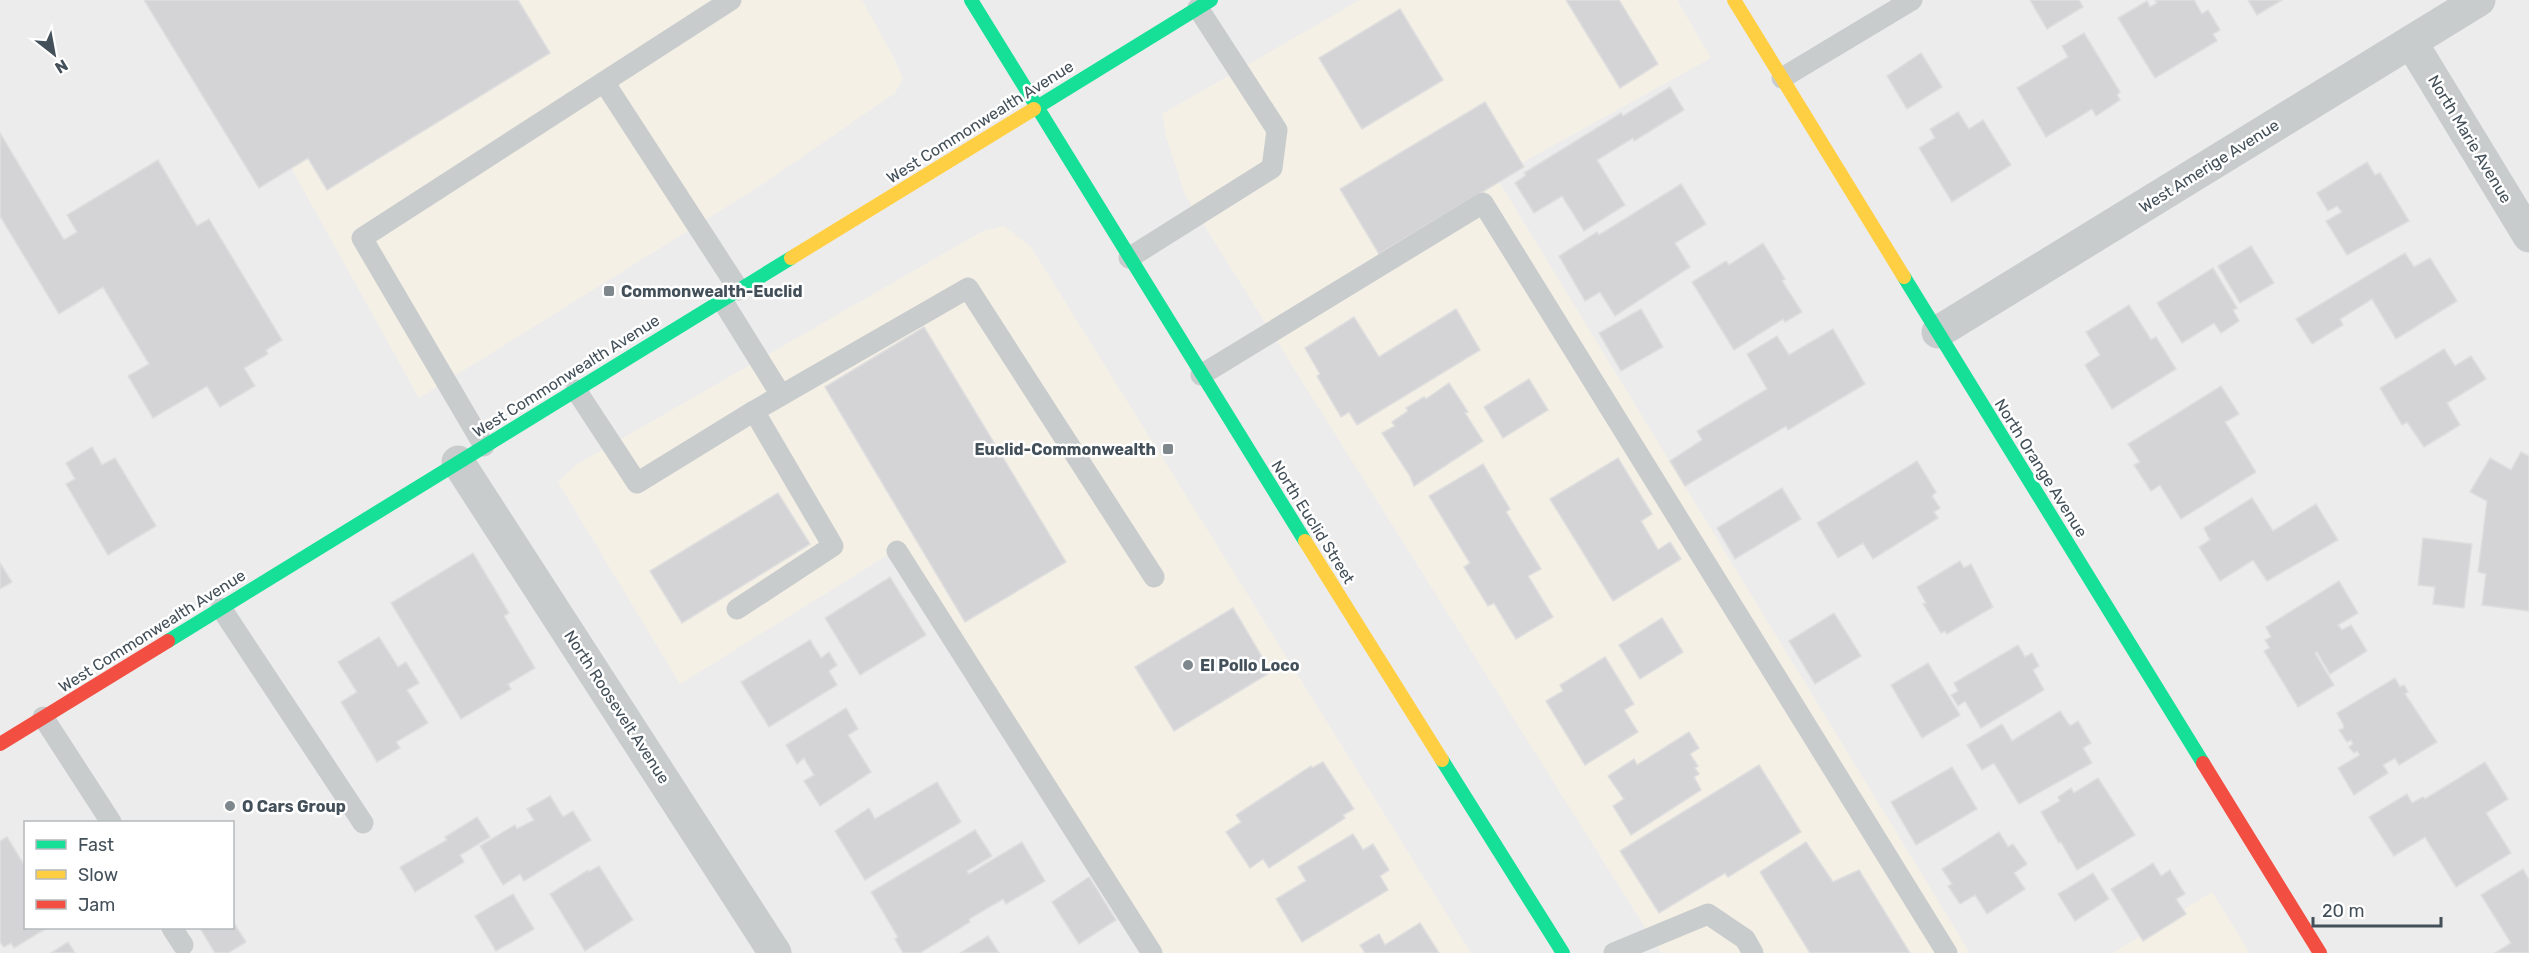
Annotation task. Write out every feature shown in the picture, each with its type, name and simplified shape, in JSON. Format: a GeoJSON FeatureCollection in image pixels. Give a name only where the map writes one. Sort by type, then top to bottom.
{"type":"FeatureCollection","features":[{"type":"Feature","properties":{"kind":"main road","name":"North Euclid Street"},"geometry":{"type":"LineString","coordinates":[[971,0],[1201,375],[1563,953]]}},
{"type":"Feature","properties":{"kind":"main road","name":"North Orange Avenue"},"geometry":{"type":"LineString","coordinates":[[1734,0],[2320,953]]}},
{"type":"Feature","properties":{"kind":"main road","name":"West Commonwealth Avenue"},"geometry":{"type":"LineString","coordinates":[[0,744],[1205,4]]}},
{"type":"Feature","properties":{"kind":"street","name":"West Amerige Avenue"},"geometry":{"type":"LineString","coordinates":[[1938,332],[2479,0]]}},
{"type":"Feature","properties":{"kind":"street","name":"North Marie Avenue"},"geometry":{"type":"LineString","coordinates":[[2411,42],[2529,236]]}},
{"type":"Feature","properties":{"kind":"street","name":"North Roosevelt Avenue"},"geometry":{"type":"LineString","coordinates":[[471,454],[775,953]]}},
{"type":"Feature","properties":{"kind":"lane"},"geometry":{"type":"LineString","coordinates":[[471,454],[362,238],[731,0]]}},
{"type":"Feature","properties":{"kind":"lane"},"geometry":{"type":"LineString","coordinates":[[1782,78],[1912,0]]}},
{"type":"Feature","properties":{"kind":"lane"},"geometry":{"type":"LineString","coordinates":[[1129,258],[1272,168],[1276,130],[1205,4]]}},
{"type":"Feature","properties":{"kind":"lane"},"geometry":{"type":"LineString","coordinates":[[604,82],[730,295],[781,395]]}},
{"type":"Feature","properties":{"kind":"lane"},"geometry":{"type":"LineString","coordinates":[[1201,375],[1483,203],[1947,953]]}},
{"type":"Feature","properties":{"kind":"lane"},"geometry":{"type":"LineString","coordinates":[[576,390],[637,483],[781,395],[968,288],[1154,577]]}},
{"type":"Feature","properties":{"kind":"lane"},"geometry":{"type":"LineString","coordinates":[[737,609],[833,546],[754,411]]}},
{"type":"Feature","properties":{"kind":"lane"},"geometry":{"type":"LineString","coordinates":[[897,551],[1152,953]]}},
{"type":"Feature","properties":{"kind":"lane"},"geometry":{"type":"LineString","coordinates":[[221,608],[363,823]]}},
{"type":"Feature","properties":{"kind":"lane"},"geometry":{"type":"LineString","coordinates":[[44,717],[110,821]]}},
{"type":"Feature","properties":{"kind":"lane"},"geometry":{"type":"LineString","coordinates":[[1614,953],[1708,915],[1745,939],[1753,953]]}},
{"type":"Feature","properties":{"kind":"shaded area"},"geometry":{"type":"Polygon","coordinates":[[[198,0],[862,0],[903,78],[895,93],[760,186],[419,398],[198,0]]]}},
{"type":"Feature","properties":{"kind":"shaded area"},"geometry":{"type":"Polygon","coordinates":[[[1360,0],[1677,0],[1711,58],[1496,177],[1970,953],[1661,953],[1185,195],[1166,136],[1162,114],[1360,0]]]}},
{"type":"Feature","properties":{"kind":"shaded area"},"geometry":{"type":"Polygon","coordinates":[[[1004,226],[1031,247],[1471,953],[1140,953],[891,553],[680,684],[558,482],[576,465],[983,231],[1004,226]]]}},
{"type":"Feature","properties":{"kind":"shaded area"},"geometry":{"type":"Polygon","coordinates":[[[2212,892],[2250,953],[2113,953],[2212,892]]]}},
{"type":"Feature","properties":{"kind":"building"},"geometry":{"type":"Polygon","coordinates":[[[144,0],[518,0],[550,53],[327,190],[308,158],[259,188],[144,0]]]}},
{"type":"Feature","properties":{"kind":"building"},"geometry":{"type":"Polygon","coordinates":[[[1566,0],[1619,0],[1658,64],[1620,88],[1566,0]]]}},
{"type":"Feature","properties":{"kind":"building"},"geometry":{"type":"Polygon","coordinates":[[[2030,0],[2079,0],[2083,7],[2047,29],[2030,0]]]}},
{"type":"Feature","properties":{"kind":"building"},"geometry":{"type":"Polygon","coordinates":[[[2155,0],[2194,0],[2202,14],[2208,10],[2220,30],[2213,34],[2217,41],[2155,78],[2118,18],[2147,1],[2150,7],[2157,3],[2155,0]]]}},
{"type":"Feature","properties":{"kind":"building"},"geometry":{"type":"Polygon","coordinates":[[[2248,0],[2282,0],[2257,15],[2248,0]]]}},
{"type":"Feature","properties":{"kind":"building"},"geometry":{"type":"Polygon","coordinates":[[[1400,9],[1443,80],[1362,129],[1319,58],[1400,9]]]}},
{"type":"Feature","properties":{"kind":"building"},"geometry":{"type":"Polygon","coordinates":[[[2084,33],[2120,92],[2117,95],[2120,100],[2096,116],[2092,109],[2046,137],[2017,88],[2068,57],[2062,46],[2084,33]]]}},
{"type":"Feature","properties":{"kind":"building"},"geometry":{"type":"Polygon","coordinates":[[[1921,53],[1942,87],[1907,109],[1887,76],[1921,53]]]}},
{"type":"Feature","properties":{"kind":"building"},"geometry":{"type":"Polygon","coordinates":[[[1670,87],[1684,110],[1634,141],[1633,138],[1597,160],[1625,205],[1584,231],[1562,196],[1534,213],[1515,183],[1526,175],[1524,173],[1621,113],[1623,116],[1670,87]]]}},
{"type":"Feature","properties":{"kind":"building"},"geometry":{"type":"Polygon","coordinates":[[[1485,102],[1524,167],[1379,254],[1340,189],[1485,102]]]}},
{"type":"Feature","properties":{"kind":"building"},"geometry":{"type":"Polygon","coordinates":[[[1958,112],[1969,129],[1983,120],[2011,165],[1952,202],[1919,148],[1935,138],[1930,129],[1958,112]]]}},
{"type":"Feature","properties":{"kind":"building"},"geometry":{"type":"Polygon","coordinates":[[[0,133],[64,240],[77,232],[67,215],[158,160],[197,226],[209,219],[282,340],[266,350],[268,354],[244,368],[255,386],[220,407],[207,386],[153,418],[128,376],[149,364],[103,287],[59,314],[0,216],[0,133]]]}},
{"type":"Feature","properties":{"kind":"building"},"geometry":{"type":"Polygon","coordinates":[[[2367,162],[2375,175],[2380,173],[2409,221],[2347,255],[2326,221],[2342,212],[2337,206],[2328,211],[2317,193],[2367,162]]]}},
{"type":"Feature","properties":{"kind":"building"},"geometry":{"type":"Polygon","coordinates":[[[1681,184],[1706,224],[1675,243],[1690,267],[1615,316],[1600,292],[1585,301],[1559,256],[1597,232],[1599,235],[1681,184]]]}},
{"type":"Feature","properties":{"kind":"building"},"geometry":{"type":"Polygon","coordinates":[[[1763,243],[1785,279],[1782,281],[1802,312],[1785,322],[1783,319],[1734,350],[1692,282],[1726,261],[1729,265],[1763,243]]]}},
{"type":"Feature","properties":{"kind":"building"},"geometry":{"type":"Polygon","coordinates":[[[2251,246],[2274,283],[2240,303],[2218,266],[2251,246]]]}},
{"type":"Feature","properties":{"kind":"building"},"geometry":{"type":"Polygon","coordinates":[[[2405,253],[2414,267],[2430,258],[2457,301],[2396,339],[2372,299],[2340,319],[2343,325],[2312,344],[2296,319],[2405,253]]]}},
{"type":"Feature","properties":{"kind":"building"},"geometry":{"type":"Polygon","coordinates":[[[2213,268],[2237,308],[2233,310],[2239,321],[2221,333],[2214,323],[2182,343],[2157,303],[2213,268]]]}},
{"type":"Feature","properties":{"kind":"building"},"geometry":{"type":"Polygon","coordinates":[[[2129,305],[2151,340],[2156,337],[2176,369],[2112,409],[2085,365],[2100,355],[2086,332],[2129,305]]]}},
{"type":"Feature","properties":{"kind":"building"},"geometry":{"type":"Polygon","coordinates":[[[1456,309],[1480,350],[1357,425],[1349,412],[1341,417],[1317,376],[1320,374],[1305,348],[1354,317],[1379,357],[1456,309]]]}},
{"type":"Feature","properties":{"kind":"building"},"geometry":{"type":"Polygon","coordinates":[[[1641,309],[1663,347],[1621,371],[1599,333],[1641,309]]]}},
{"type":"Feature","properties":{"kind":"building"},"geometry":{"type":"Polygon","coordinates":[[[924,327],[1066,562],[965,622],[825,387],[924,327]]]}},
{"type":"Feature","properties":{"kind":"building"},"geometry":{"type":"Polygon","coordinates":[[[1833,329],[1865,384],[1788,430],[1786,426],[1685,486],[1670,461],[1702,440],[1697,431],[1767,389],[1747,354],[1777,336],[1789,355],[1833,329]]]}},
{"type":"Feature","properties":{"kind":"building"},"geometry":{"type":"Polygon","coordinates":[[[2444,349],[2455,366],[2471,356],[2486,379],[2447,403],[2460,425],[2424,447],[2407,422],[2402,425],[2380,388],[2444,349]]]}},
{"type":"Feature","properties":{"kind":"building"},"geometry":{"type":"Polygon","coordinates":[[[1529,379],[1548,410],[1503,438],[1484,407],[1529,379]]]}},
{"type":"Feature","properties":{"kind":"building"},"geometry":{"type":"Polygon","coordinates":[[[1449,383],[1483,441],[1414,486],[1382,433],[1395,426],[1392,422],[1408,411],[1406,408],[1424,397],[1426,399],[1449,383]]]}},
{"type":"Feature","properties":{"kind":"building"},"geometry":{"type":"Polygon","coordinates":[[[2221,386],[2239,414],[2225,422],[2256,472],[2181,519],[2160,485],[2151,491],[2134,465],[2140,462],[2128,444],[2221,386]]]}},
{"type":"Feature","properties":{"kind":"building"},"geometry":{"type":"Polygon","coordinates":[[[92,447],[102,465],[115,458],[156,526],[108,555],[66,484],[75,479],[66,463],[92,447]]]}},
{"type":"Feature","properties":{"kind":"building"},"geometry":{"type":"Polygon","coordinates":[[[2521,452],[2529,456],[2529,611],[2482,605],[2486,574],[2478,572],[2487,501],[2470,492],[2490,458],[2511,470],[2521,452]]]}},
{"type":"Feature","properties":{"kind":"building"},"geometry":{"type":"Polygon","coordinates":[[[1618,458],[1652,514],[1641,521],[1658,550],[1670,542],[1681,559],[1613,601],[1550,499],[1618,458]]]}},
{"type":"Feature","properties":{"kind":"building"},"geometry":{"type":"Polygon","coordinates":[[[1917,461],[1936,492],[1932,496],[1940,508],[1934,512],[1938,518],[1873,559],[1863,543],[1838,558],[1817,523],[1917,461]]]}},
{"type":"Feature","properties":{"kind":"building"},"geometry":{"type":"Polygon","coordinates":[[[1483,464],[1510,509],[1506,512],[1541,569],[1528,576],[1553,617],[1516,639],[1494,603],[1488,606],[1464,567],[1470,563],[1429,496],[1483,464]]]}},
{"type":"Feature","properties":{"kind":"building"},"geometry":{"type":"Polygon","coordinates":[[[1782,488],[1801,519],[1735,559],[1717,528],[1782,488]]]}},
{"type":"Feature","properties":{"kind":"building"},"geometry":{"type":"Polygon","coordinates":[[[778,493],[810,544],[682,623],[650,571],[778,493]]]}},
{"type":"Feature","properties":{"kind":"building"},"geometry":{"type":"Polygon","coordinates":[[[2252,498],[2273,531],[2316,504],[2338,540],[2267,581],[2253,560],[2220,581],[2199,547],[2210,540],[2204,528],[2252,498]]]}},
{"type":"Feature","properties":{"kind":"building"},"geometry":{"type":"Polygon","coordinates":[[[2423,538],[2472,544],[2464,608],[2433,604],[2435,587],[2418,585],[2423,538]]]}},
{"type":"Feature","properties":{"kind":"building"},"geometry":{"type":"Polygon","coordinates":[[[473,553],[509,613],[504,616],[535,668],[508,684],[511,689],[461,719],[391,603],[473,553]]]}},
{"type":"Feature","properties":{"kind":"building"},"geometry":{"type":"Polygon","coordinates":[[[1960,561],[1964,568],[1971,564],[1993,607],[1947,634],[1945,631],[1941,633],[1923,604],[1926,603],[1917,587],[1960,561]]]}},
{"type":"Feature","properties":{"kind":"building"},"geometry":{"type":"Polygon","coordinates":[[[0,563],[12,582],[0,589],[0,563]]]}},
{"type":"Feature","properties":{"kind":"building"},"geometry":{"type":"Polygon","coordinates":[[[890,577],[926,635],[860,675],[825,618],[890,577]]]}},
{"type":"Feature","properties":{"kind":"building"},"geometry":{"type":"Polygon","coordinates":[[[2339,581],[2358,613],[2338,625],[2342,630],[2351,625],[2367,651],[2330,674],[2317,652],[2315,653],[2334,685],[2298,707],[2264,651],[2270,648],[2265,640],[2271,637],[2266,627],[2339,581]]]}},
{"type":"Feature","properties":{"kind":"building"},"geometry":{"type":"Polygon","coordinates":[[[1233,608],[1271,672],[1174,731],[1135,667],[1233,608]]]}},
{"type":"Feature","properties":{"kind":"building"},"geometry":{"type":"Polygon","coordinates":[[[1834,613],[1861,656],[1815,684],[1789,641],[1834,613]]]}},
{"type":"Feature","properties":{"kind":"building"},"geometry":{"type":"Polygon","coordinates":[[[1662,618],[1683,652],[1640,679],[1619,645],[1662,618]]]}},
{"type":"Feature","properties":{"kind":"building"},"geometry":{"type":"Polygon","coordinates":[[[379,637],[398,667],[406,662],[419,683],[407,690],[428,723],[396,742],[400,748],[377,762],[341,702],[357,692],[338,662],[379,637]]]}},
{"type":"Feature","properties":{"kind":"building"},"geometry":{"type":"Polygon","coordinates":[[[810,640],[821,658],[829,652],[837,665],[829,671],[837,685],[769,727],[741,682],[810,640]]]}},
{"type":"Feature","properties":{"kind":"building"},"geometry":{"type":"Polygon","coordinates":[[[2018,645],[2025,657],[2032,653],[2039,666],[2033,670],[2044,690],[1981,728],[1965,701],[1958,706],[1951,695],[1958,691],[1954,683],[2018,645]]]}},
{"type":"Feature","properties":{"kind":"building"},"geometry":{"type":"Polygon","coordinates":[[[1605,657],[1634,704],[1624,710],[1638,732],[1585,765],[1546,701],[1563,691],[1560,685],[1605,657]]]}},
{"type":"Feature","properties":{"kind":"building"},"geometry":{"type":"Polygon","coordinates":[[[1928,663],[1960,715],[1922,738],[1891,685],[1928,663]]]}},
{"type":"Feature","properties":{"kind":"building"},"geometry":{"type":"Polygon","coordinates":[[[2395,678],[2400,687],[2404,685],[2408,692],[2405,694],[2437,742],[2399,765],[2395,758],[2383,765],[2388,773],[2354,795],[2338,768],[2360,755],[2357,751],[2354,753],[2349,747],[2353,744],[2351,740],[2347,742],[2339,730],[2344,728],[2337,713],[2395,678]]]}},
{"type":"Feature","properties":{"kind":"building"},"geometry":{"type":"Polygon","coordinates":[[[846,708],[858,729],[848,735],[871,772],[820,806],[804,781],[814,775],[804,758],[797,764],[786,745],[846,708]]]}},
{"type":"Feature","properties":{"kind":"building"},"geometry":{"type":"Polygon","coordinates":[[[2060,711],[2070,726],[2078,721],[2091,743],[2083,748],[2092,763],[2019,804],[1994,763],[1982,770],[1967,745],[2002,724],[2012,741],[2060,711]]]}},
{"type":"Feature","properties":{"kind":"building"},"geometry":{"type":"Polygon","coordinates":[[[1689,732],[1699,748],[1690,754],[1698,766],[1695,768],[1699,774],[1694,777],[1701,790],[1631,835],[1613,806],[1624,799],[1608,776],[1634,759],[1637,765],[1689,732]]]}},
{"type":"Feature","properties":{"kind":"building"},"geometry":{"type":"Polygon","coordinates":[[[1323,762],[1354,809],[1343,815],[1345,818],[1269,868],[1263,859],[1250,868],[1226,832],[1241,822],[1236,815],[1311,766],[1312,768],[1323,762]]]}},
{"type":"Feature","properties":{"kind":"building"},"geometry":{"type":"Polygon","coordinates":[[[2485,762],[2508,799],[2486,813],[2511,853],[2456,887],[2425,837],[2394,856],[2369,817],[2407,794],[2412,803],[2423,797],[2425,799],[2485,762]]]}},
{"type":"Feature","properties":{"kind":"building"},"geometry":{"type":"Polygon","coordinates":[[[1759,765],[1801,832],[1728,877],[1725,873],[1659,913],[1620,851],[1759,765]]]}},
{"type":"Feature","properties":{"kind":"building"},"geometry":{"type":"Polygon","coordinates":[[[1952,767],[1977,809],[1916,845],[1891,802],[1952,767]]]}},
{"type":"Feature","properties":{"kind":"building"},"geometry":{"type":"Polygon","coordinates":[[[2098,778],[2135,835],[2077,870],[2041,812],[2060,801],[2058,797],[2071,788],[2074,793],[2098,778]]]}},
{"type":"Feature","properties":{"kind":"building"},"geometry":{"type":"Polygon","coordinates":[[[937,782],[961,822],[865,880],[835,831],[869,808],[875,819],[937,782]]]}},
{"type":"Feature","properties":{"kind":"building"},"geometry":{"type":"Polygon","coordinates":[[[550,796],[563,817],[573,811],[591,840],[524,881],[520,874],[503,885],[480,846],[515,825],[517,829],[534,820],[527,809],[550,796]]]}},
{"type":"Feature","properties":{"kind":"building"},"geometry":{"type":"Polygon","coordinates":[[[477,817],[490,837],[460,855],[464,862],[415,892],[400,867],[447,840],[445,837],[477,817]]]}},
{"type":"Feature","properties":{"kind":"building"},"geometry":{"type":"Polygon","coordinates":[[[975,830],[992,856],[967,871],[969,874],[1022,842],[1045,881],[1006,904],[1003,899],[920,953],[903,953],[895,939],[898,937],[871,892],[975,830]]]}},
{"type":"Feature","properties":{"kind":"building"},"geometry":{"type":"Polygon","coordinates":[[[1999,832],[2008,847],[2013,844],[2027,864],[2014,873],[2025,889],[1987,914],[1975,895],[1960,904],[1948,886],[1952,884],[1942,869],[1999,832]]]}},
{"type":"Feature","properties":{"kind":"building"},"geometry":{"type":"Polygon","coordinates":[[[1353,834],[1363,850],[1373,844],[1389,870],[1380,876],[1388,890],[1302,942],[1276,899],[1306,881],[1298,867],[1353,834]]]}},
{"type":"Feature","properties":{"kind":"building"},"geometry":{"type":"Polygon","coordinates":[[[7,837],[24,865],[24,929],[45,929],[14,948],[11,943],[4,947],[0,942],[0,841],[7,837]]]}},
{"type":"Feature","properties":{"kind":"building"},"geometry":{"type":"Polygon","coordinates":[[[1806,842],[1833,882],[1859,870],[1910,953],[1810,953],[1760,872],[1806,842]]]}},
{"type":"Feature","properties":{"kind":"building"},"geometry":{"type":"Polygon","coordinates":[[[2153,863],[2161,876],[2170,870],[2185,894],[2176,899],[2186,914],[2143,941],[2111,889],[2153,863]]]}},
{"type":"Feature","properties":{"kind":"building"},"geometry":{"type":"Polygon","coordinates":[[[599,866],[633,920],[585,951],[550,894],[588,870],[589,872],[599,866]]]}},
{"type":"Feature","properties":{"kind":"building"},"geometry":{"type":"Polygon","coordinates":[[[2523,869],[2529,880],[2529,953],[2495,953],[2511,943],[2481,895],[2523,869]]]}},
{"type":"Feature","properties":{"kind":"building"},"geometry":{"type":"Polygon","coordinates":[[[2093,873],[2109,899],[2075,921],[2058,894],[2093,873]]]}},
{"type":"Feature","properties":{"kind":"building"},"geometry":{"type":"Polygon","coordinates":[[[1089,877],[1116,920],[1079,944],[1052,902],[1089,877]]]}},
{"type":"Feature","properties":{"kind":"building"},"geometry":{"type":"Polygon","coordinates":[[[513,894],[534,929],[496,951],[475,916],[513,894]]]}},
{"type":"Feature","properties":{"kind":"building"},"geometry":{"type":"Polygon","coordinates":[[[234,923],[246,942],[228,953],[215,953],[201,929],[234,929],[234,923]]]}},
{"type":"Feature","properties":{"kind":"building"},"geometry":{"type":"Polygon","coordinates":[[[1420,923],[1439,953],[1365,953],[1360,945],[1379,934],[1385,945],[1420,923]]]}},
{"type":"Feature","properties":{"kind":"building"},"geometry":{"type":"Polygon","coordinates":[[[988,936],[999,953],[960,953],[988,936]]]}},
{"type":"Feature","properties":{"kind":"building"},"geometry":{"type":"Polygon","coordinates":[[[68,942],[75,953],[51,953],[68,942]]]}},
{"type":"Feature","properties":{"kind":"traffic: fast"},"geometry":{"type":"LineString","coordinates":[[971,0],[1305,541]]}},
{"type":"Feature","properties":{"kind":"traffic: fast"},"geometry":{"type":"LineString","coordinates":[[1034,109],[1211,0]]}},
{"type":"Feature","properties":{"kind":"traffic: fast"},"geometry":{"type":"LineString","coordinates":[[168,641],[791,258]]}},
{"type":"Feature","properties":{"kind":"traffic: fast"},"geometry":{"type":"LineString","coordinates":[[1904,277],[2203,763]]}},
{"type":"Feature","properties":{"kind":"traffic: fast"},"geometry":{"type":"LineString","coordinates":[[1442,760],[1563,953]]}},
{"type":"Feature","properties":{"kind":"traffic: slow"},"geometry":{"type":"LineString","coordinates":[[1734,0],[1904,277]]}},
{"type":"Feature","properties":{"kind":"traffic: slow"},"geometry":{"type":"LineString","coordinates":[[791,258],[1034,109]]}},
{"type":"Feature","properties":{"kind":"traffic: slow"},"geometry":{"type":"LineString","coordinates":[[1305,541],[1442,760]]}},
{"type":"Feature","properties":{"kind":"traffic: jam"},"geometry":{"type":"LineString","coordinates":[[0,744],[168,641]]}},
{"type":"Feature","properties":{"kind":"traffic: jam"},"geometry":{"type":"LineString","coordinates":[[2203,763],[2320,953]]}},
{"type":"Feature","properties":{"kind":"place","name":"Commonwealth-Euclid"},"geometry":{"type":"Point","coordinates":[609,291]}},
{"type":"Feature","properties":{"kind":"place","name":"Euclid-Commonwealth"},"geometry":{"type":"Point","coordinates":[1168,449]}},
{"type":"Feature","properties":{"kind":"place","name":"El Pollo Loco"},"geometry":{"type":"Point","coordinates":[1188,665]}},
{"type":"Feature","properties":{"kind":"place","name":"O Cars Group"},"geometry":{"type":"Point","coordinates":[230,806]}}]}
